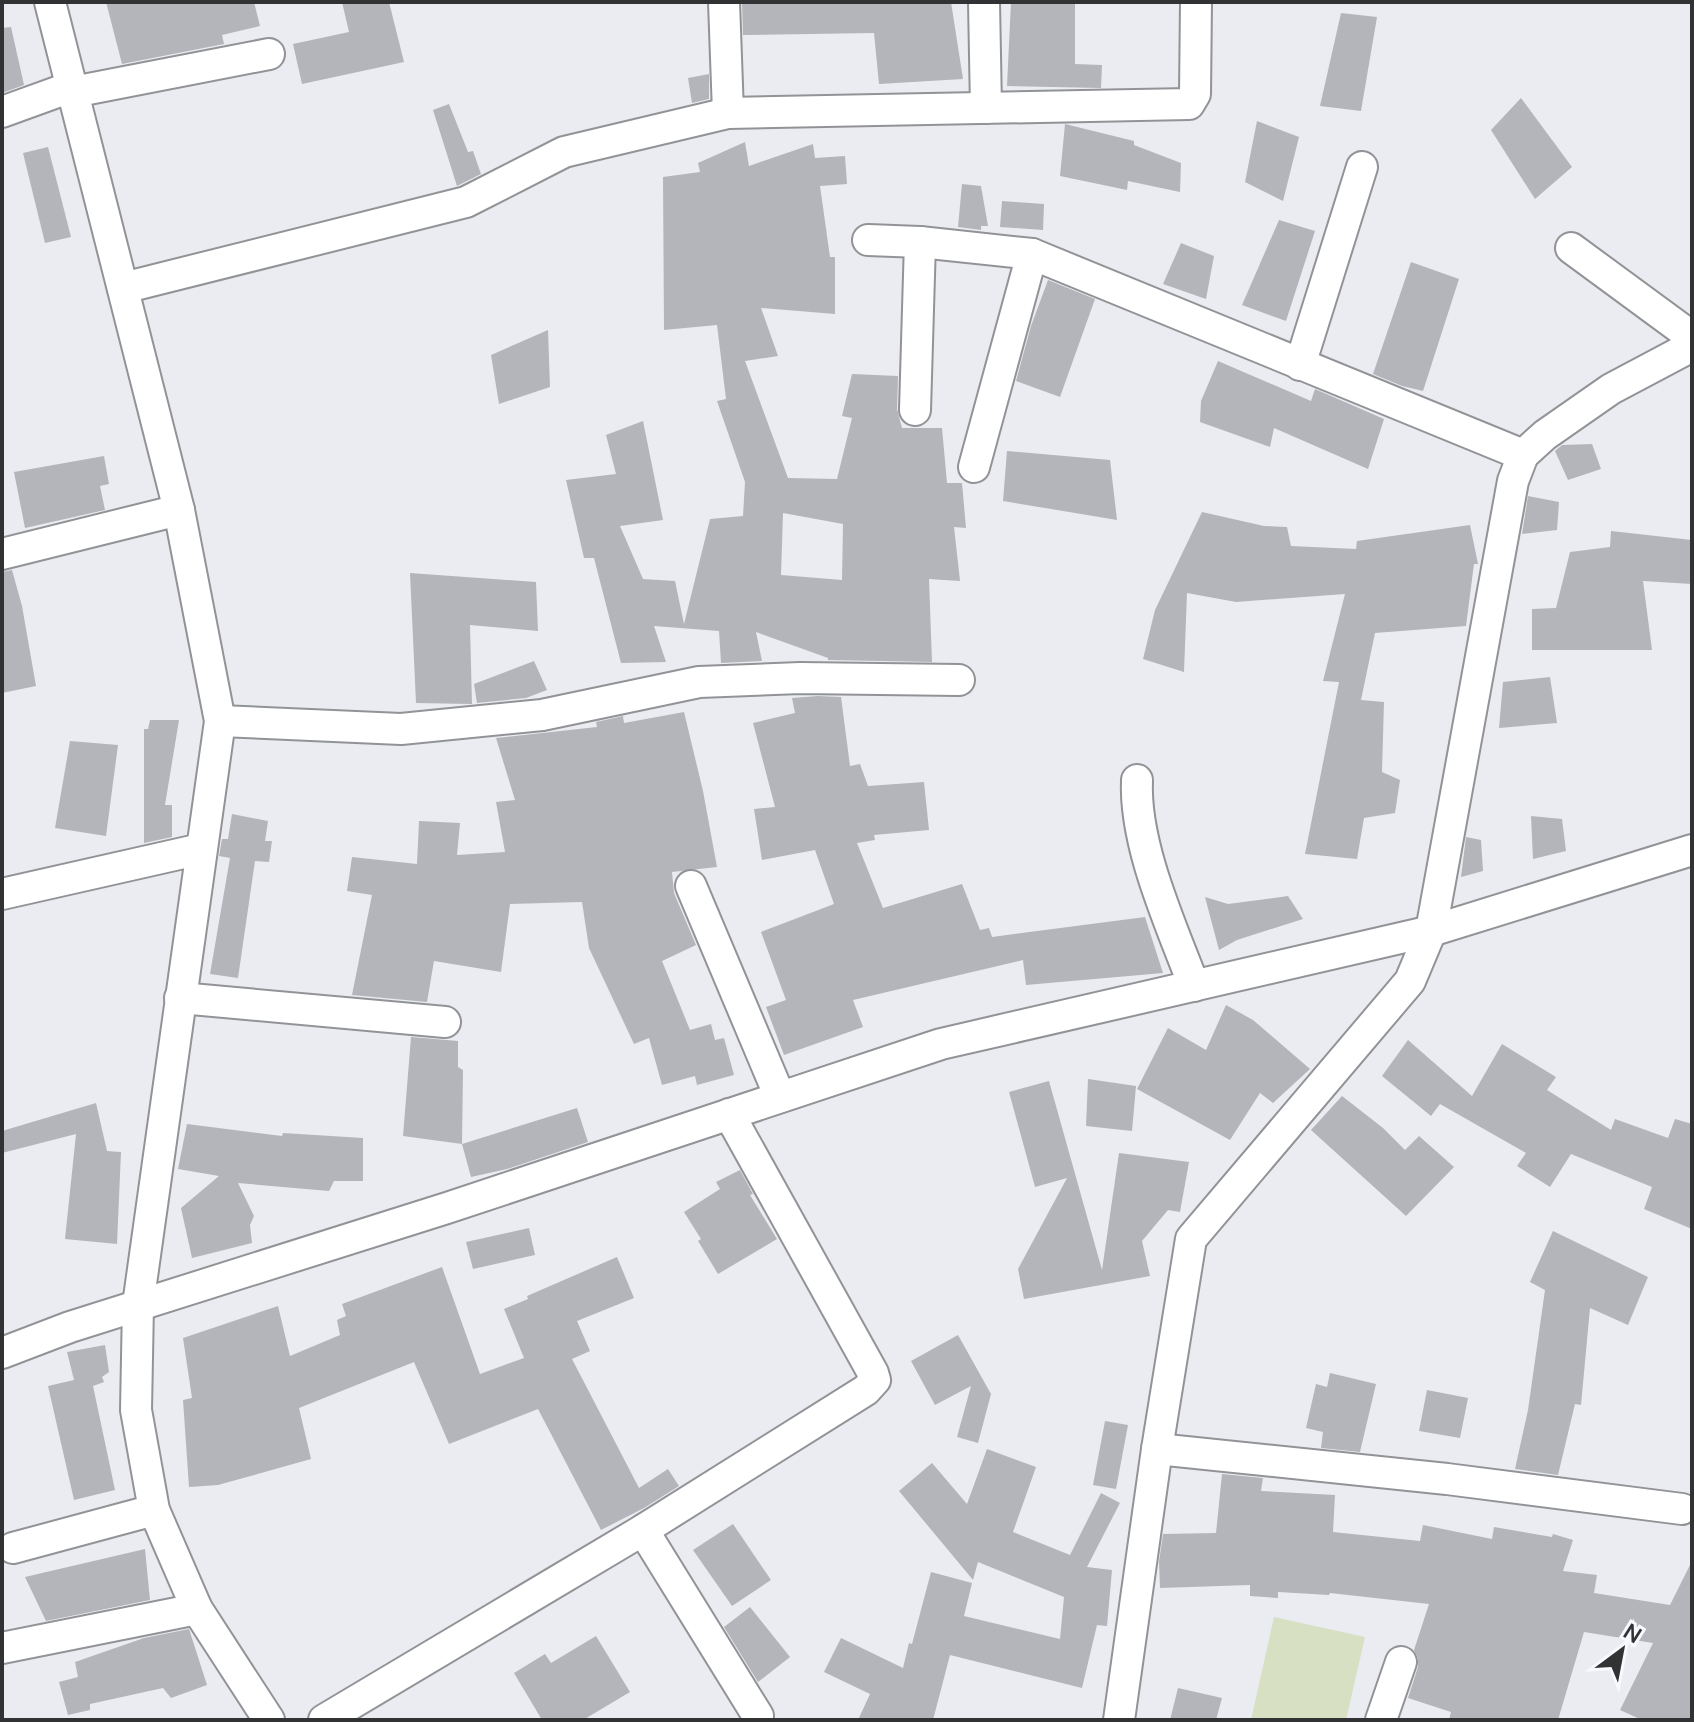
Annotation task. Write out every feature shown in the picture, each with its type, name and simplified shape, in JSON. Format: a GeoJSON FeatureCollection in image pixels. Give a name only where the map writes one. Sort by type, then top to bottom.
{"type":"FeatureCollection","features":[{"type":"Feature","properties":{"kind":"street"},"geometry":{"type":"LineString","coordinates":[[50,2],[179,510],[220,721],[138,1305],[136,1410],[154,1510],[197,1609],[269,1720]]}},
{"type":"Feature","properties":{"kind":"street"},"geometry":{"type":"LineString","coordinates":[[724,2],[728,113]]}},
{"type":"Feature","properties":{"kind":"street"},"geometry":{"type":"LineString","coordinates":[[984,2],[986,108]]}},
{"type":"Feature","properties":{"kind":"street"},"geometry":{"type":"LineString","coordinates":[[123,288],[466,202],[564,152],[728,113],[1189,104],[1195,94],[1196,2]]}},
{"type":"Feature","properties":{"kind":"street"},"geometry":{"type":"LineString","coordinates":[[2,112],[72,89],[269,54]]}},
{"type":"Feature","properties":{"kind":"street"},"geometry":{"type":"LineString","coordinates":[[1300,365],[1362,167]]}},
{"type":"Feature","properties":{"kind":"street"},"geometry":{"type":"LineString","coordinates":[[868,240],[920,242],[1032,254],[1523,455]]}},
{"type":"Feature","properties":{"kind":"street"},"geometry":{"type":"LineString","coordinates":[[915,410],[920,242]]}},
{"type":"Feature","properties":{"kind":"street"},"geometry":{"type":"LineString","coordinates":[[1571,248],[1692,337]]}},
{"type":"Feature","properties":{"kind":"street"},"geometry":{"type":"LineString","coordinates":[[974,467],[1032,254]]}},
{"type":"Feature","properties":{"kind":"street"},"geometry":{"type":"LineString","coordinates":[[1119,1720],[1157,1449],[1191,1239],[1410,981],[1431,931],[1513,481],[1523,455],[1545,435],[1611,389],[1692,346]]}},
{"type":"Feature","properties":{"kind":"street"},"geometry":{"type":"LineString","coordinates":[[2,554],[179,510]]}},
{"type":"Feature","properties":{"kind":"street"},"geometry":{"type":"LineString","coordinates":[[220,721],[401,729],[542,715],[699,682],[800,678],[959,680]]}},
{"type":"Feature","properties":{"kind":"street"},"geometry":{"type":"LineString","coordinates":[[1137,780],[1136,803],[1157,887],[1194,986]]}},
{"type":"Feature","properties":{"kind":"street"},"geometry":{"type":"LineString","coordinates":[[2,894],[201,849]]}},
{"type":"Feature","properties":{"kind":"street"},"geometry":{"type":"LineString","coordinates":[[2,1353],[70,1327],[447,1208],[941,1044],[1431,931],[1692,850]]}},
{"type":"Feature","properties":{"kind":"street"},"geometry":{"type":"LineString","coordinates":[[691,886],[780,1097]]}},
{"type":"Feature","properties":{"kind":"street"},"geometry":{"type":"LineString","coordinates":[[180,998],[445,1022]]}},
{"type":"Feature","properties":{"kind":"street"},"geometry":{"type":"LineString","coordinates":[[324,1720],[643,1530],[866,1390],[875,1380],[729,1114]]}},
{"type":"Feature","properties":{"kind":"street"},"geometry":{"type":"LineString","coordinates":[[1157,1449],[1447,1479],[1682,1509]]}},
{"type":"Feature","properties":{"kind":"street"},"geometry":{"type":"LineString","coordinates":[[13,1548],[154,1510]]}},
{"type":"Feature","properties":{"kind":"street"},"geometry":{"type":"LineString","coordinates":[[643,1530],[758,1716]]}},
{"type":"Feature","properties":{"kind":"street"},"geometry":{"type":"LineString","coordinates":[[2,1648],[197,1609]]}},
{"type":"Feature","properties":{"kind":"street"},"geometry":{"type":"LineString","coordinates":[[1381,1720],[1401,1662]]}},
{"type":"Feature","properties":{"kind":"green space"},"geometry":{"type":"Polygon","coordinates":[[[1274,1617],[1365,1637],[1346,1720],[1251,1720],[1274,1617]]]}},
{"type":"Feature","properties":{"kind":"building"},"geometry":{"type":"Polygon","coordinates":[[[106,2],[254,2],[260,26],[222,35],[224,44],[122,64],[106,2]]]}},
{"type":"Feature","properties":{"kind":"building"},"geometry":{"type":"Polygon","coordinates":[[[342,2],[389,2],[404,62],[302,84],[293,44],[349,32],[342,2]]]}},
{"type":"Feature","properties":{"kind":"building"},"geometry":{"type":"Polygon","coordinates":[[[742,2],[951,2],[963,79],[879,84],[874,33],[743,35],[742,2]]]}},
{"type":"Feature","properties":{"kind":"building"},"geometry":{"type":"Polygon","coordinates":[[[1011,2],[1075,2],[1075,64],[1102,65],[1101,88],[1007,86],[1011,2]]]}},
{"type":"Feature","properties":{"kind":"building"},"geometry":{"type":"Polygon","coordinates":[[[1341,13],[1377,17],[1361,111],[1320,106],[1341,13]]]}},
{"type":"Feature","properties":{"kind":"building"},"geometry":{"type":"Polygon","coordinates":[[[11,27],[24,85],[2,93],[2,28],[11,27]]]}},
{"type":"Feature","properties":{"kind":"building"},"geometry":{"type":"Polygon","coordinates":[[[709,74],[709,99],[692,103],[688,78],[709,74]]]}},
{"type":"Feature","properties":{"kind":"building"},"geometry":{"type":"Polygon","coordinates":[[[1521,98],[1572,167],[1535,199],[1491,130],[1521,98]]]}},
{"type":"Feature","properties":{"kind":"building"},"geometry":{"type":"Polygon","coordinates":[[[449,104],[468,152],[473,151],[481,174],[457,186],[433,110],[449,104]]]}},
{"type":"Feature","properties":{"kind":"building"},"geometry":{"type":"Polygon","coordinates":[[[1257,121],[1299,137],[1283,201],[1245,182],[1257,121]]]}},
{"type":"Feature","properties":{"kind":"building"},"geometry":{"type":"Polygon","coordinates":[[[1065,124],[1134,141],[1134,145],[1181,163],[1180,192],[1128,181],[1127,190],[1060,176],[1065,124]]]}},
{"type":"Feature","properties":{"kind":"building"},"geometry":{"type":"Polygon","coordinates":[[[745,142],[749,166],[813,144],[815,158],[845,156],[847,184],[820,186],[830,257],[835,257],[835,314],[761,308],[778,356],[745,361],[788,478],[837,479],[852,418],[842,416],[852,374],[898,376],[897,409],[902,428],[942,428],[947,483],[962,483],[966,528],[954,527],[960,581],[929,579],[932,662],[828,660],[756,632],[762,661],[721,663],[719,631],[654,626],[666,662],[621,663],[594,558],[584,558],[566,480],[616,474],[606,435],[643,421],[663,520],[620,526],[643,579],[675,581],[684,624],[710,519],[743,516],[745,482],[717,401],[726,399],[717,325],[664,330],[663,177],[700,172],[698,163],[745,142]],[[783,513],[781,575],[842,580],[843,524],[783,513]]]}},
{"type":"Feature","properties":{"kind":"building"},"geometry":{"type":"Polygon","coordinates":[[[48,147],[71,237],[45,243],[23,153],[48,147]]]}},
{"type":"Feature","properties":{"kind":"building"},"geometry":{"type":"Polygon","coordinates":[[[962,184],[981,186],[988,226],[981,226],[981,230],[958,227],[962,184]]]}},
{"type":"Feature","properties":{"kind":"building"},"geometry":{"type":"Polygon","coordinates":[[[1002,201],[1044,204],[1043,230],[1000,227],[1002,201]]]}},
{"type":"Feature","properties":{"kind":"building"},"geometry":{"type":"Polygon","coordinates":[[[1279,220],[1315,231],[1286,321],[1242,305],[1279,220]]]}},
{"type":"Feature","properties":{"kind":"building"},"geometry":{"type":"Polygon","coordinates":[[[1181,243],[1214,256],[1206,299],[1163,284],[1181,243]]]}},
{"type":"Feature","properties":{"kind":"building"},"geometry":{"type":"Polygon","coordinates":[[[1411,262],[1459,279],[1423,391],[1373,374],[1411,262]]]}},
{"type":"Feature","properties":{"kind":"building"},"geometry":{"type":"Polygon","coordinates":[[[1048,280],[1095,299],[1060,397],[1016,381],[1048,280]]]}},
{"type":"Feature","properties":{"kind":"building"},"geometry":{"type":"Polygon","coordinates":[[[548,330],[550,387],[499,404],[491,355],[548,330]]]}},
{"type":"Feature","properties":{"kind":"building"},"geometry":{"type":"Polygon","coordinates":[[[1218,361],[1311,401],[1315,389],[1384,419],[1368,469],[1274,428],[1270,447],[1200,422],[1201,401],[1218,361]]]}},
{"type":"Feature","properties":{"kind":"building"},"geometry":{"type":"Polygon","coordinates":[[[1592,444],[1601,469],[1568,480],[1555,451],[1562,445],[1592,444]]]}},
{"type":"Feature","properties":{"kind":"building"},"geometry":{"type":"Polygon","coordinates":[[[1007,451],[1110,460],[1117,520],[1003,501],[1007,451]]]}},
{"type":"Feature","properties":{"kind":"building"},"geometry":{"type":"Polygon","coordinates":[[[104,456],[109,484],[100,486],[105,510],[25,528],[14,472],[104,456]]]}},
{"type":"Feature","properties":{"kind":"building"},"geometry":{"type":"Polygon","coordinates":[[[1528,496],[1559,502],[1557,530],[1522,534],[1528,496]]]}},
{"type":"Feature","properties":{"kind":"building"},"geometry":{"type":"Polygon","coordinates":[[[1202,512],[1264,526],[1287,527],[1291,546],[1356,549],[1357,541],[1470,525],[1478,564],[1474,564],[1466,626],[1375,633],[1361,700],[1384,702],[1382,772],[1400,780],[1395,813],[1364,818],[1357,859],[1305,854],[1339,682],[1323,681],[1345,594],[1236,602],[1187,593],[1184,672],[1143,659],[1155,610],[1202,512]]]}},
{"type":"Feature","properties":{"kind":"building"},"geometry":{"type":"Polygon","coordinates":[[[1611,531],[1692,540],[1692,584],[1643,581],[1652,650],[1532,650],[1532,609],[1556,608],[1570,552],[1610,547],[1611,531]]]}},
{"type":"Feature","properties":{"kind":"building"},"geometry":{"type":"Polygon","coordinates":[[[12,570],[22,606],[36,686],[2,693],[2,572],[12,570]]]}},
{"type":"Feature","properties":{"kind":"building"},"geometry":{"type":"Polygon","coordinates":[[[410,573],[536,582],[538,631],[470,625],[472,704],[416,703],[410,573]]]}},
{"type":"Feature","properties":{"kind":"building"},"geometry":{"type":"Polygon","coordinates":[[[534,661],[547,690],[526,698],[477,703],[474,684],[534,661]]]}},
{"type":"Feature","properties":{"kind":"building"},"geometry":{"type":"Polygon","coordinates":[[[1550,677],[1557,723],[1499,728],[1503,682],[1550,677]]]}},
{"type":"Feature","properties":{"kind":"building"},"geometry":{"type":"Polygon","coordinates":[[[841,697],[850,766],[860,764],[868,786],[924,782],[929,830],[874,835],[875,840],[857,843],[883,908],[962,884],[980,930],[989,928],[992,937],[1145,917],[1163,973],[1026,985],[1023,960],[853,1000],[863,1027],[784,1055],[766,1007],[786,1000],[761,932],[834,904],[815,850],[762,860],[754,809],[775,807],[753,723],[795,713],[792,698],[841,697]]]}},
{"type":"Feature","properties":{"kind":"building"},"geometry":{"type":"Polygon","coordinates":[[[684,712],[717,867],[672,872],[674,893],[696,945],[662,961],[690,1030],[711,1024],[715,1040],[724,1038],[734,1075],[697,1085],[695,1076],[662,1085],[649,1038],[634,1044],[589,948],[582,902],[510,904],[501,972],[434,961],[427,1002],[352,995],[372,895],[347,891],[352,857],[417,864],[419,821],[460,823],[457,855],[505,852],[496,802],[515,800],[496,738],[597,727],[596,722],[623,716],[624,723],[684,712]]]}},
{"type":"Feature","properties":{"kind":"building"},"geometry":{"type":"Polygon","coordinates":[[[150,720],[179,720],[165,805],[172,805],[172,837],[144,843],[144,729],[148,729],[150,720]]]}},
{"type":"Feature","properties":{"kind":"building"},"geometry":{"type":"Polygon","coordinates":[[[70,741],[118,745],[106,836],[55,828],[70,741]]]}},
{"type":"Feature","properties":{"kind":"building"},"geometry":{"type":"Polygon","coordinates":[[[232,814],[268,821],[265,841],[272,841],[269,862],[255,861],[238,978],[210,974],[230,858],[219,856],[222,839],[228,839],[232,814]]]}},
{"type":"Feature","properties":{"kind":"building"},"geometry":{"type":"Polygon","coordinates":[[[1531,816],[1562,819],[1566,851],[1533,859],[1531,816]]]}},
{"type":"Feature","properties":{"kind":"building"},"geometry":{"type":"Polygon","coordinates":[[[1466,837],[1481,840],[1483,871],[1461,877],[1466,837]]]}},
{"type":"Feature","properties":{"kind":"building"},"geometry":{"type":"Polygon","coordinates":[[[1288,896],[1303,919],[1237,940],[1219,950],[1205,897],[1228,904],[1288,896]]]}},
{"type":"Feature","properties":{"kind":"building"},"geometry":{"type":"Polygon","coordinates":[[[1226,1005],[1253,1020],[1310,1069],[1273,1103],[1260,1093],[1230,1140],[1137,1089],[1168,1028],[1206,1050],[1226,1005]]]}},
{"type":"Feature","properties":{"kind":"building"},"geometry":{"type":"Polygon","coordinates":[[[411,1037],[458,1041],[458,1067],[463,1070],[462,1144],[403,1136],[411,1037]]]}},
{"type":"Feature","properties":{"kind":"building"},"geometry":{"type":"Polygon","coordinates":[[[1408,1040],[1472,1096],[1502,1044],[1556,1077],[1547,1090],[1611,1130],[1615,1119],[1668,1138],[1675,1119],[1692,1124],[1692,1229],[1644,1209],[1652,1187],[1571,1154],[1550,1187],[1517,1166],[1526,1153],[1440,1104],[1431,1116],[1382,1076],[1408,1040]]]}},
{"type":"Feature","properties":{"kind":"building"},"geometry":{"type":"Polygon","coordinates":[[[1088,1079],[1136,1086],[1132,1131],[1086,1126],[1088,1079]]]}},
{"type":"Feature","properties":{"kind":"building"},"geometry":{"type":"Polygon","coordinates":[[[1049,1081],[1102,1270],[1119,1153],[1189,1162],[1180,1212],[1168,1210],[1142,1241],[1150,1276],[1024,1299],[1018,1269],[1067,1178],[1035,1187],[1009,1092],[1049,1081]]]}},
{"type":"Feature","properties":{"kind":"building"},"geometry":{"type":"Polygon","coordinates":[[[1342,1096],[1405,1150],[1419,1136],[1454,1167],[1406,1216],[1311,1130],[1342,1096]]]}},
{"type":"Feature","properties":{"kind":"building"},"geometry":{"type":"Polygon","coordinates":[[[96,1103],[107,1151],[121,1152],[117,1244],[65,1239],[76,1134],[2,1153],[2,1131],[96,1103]]]}},
{"type":"Feature","properties":{"kind":"building"},"geometry":{"type":"Polygon","coordinates":[[[577,1108],[588,1142],[507,1169],[471,1177],[462,1144],[577,1108]]]}},
{"type":"Feature","properties":{"kind":"building"},"geometry":{"type":"Polygon","coordinates":[[[187,1124],[282,1136],[283,1133],[363,1138],[363,1181],[334,1181],[329,1191],[238,1183],[254,1216],[250,1225],[252,1243],[192,1258],[181,1208],[219,1176],[178,1169],[187,1124]]]}},
{"type":"Feature","properties":{"kind":"building"},"geometry":{"type":"Polygon","coordinates":[[[740,1170],[753,1194],[750,1195],[777,1239],[718,1274],[684,1212],[720,1189],[716,1182],[740,1170]]]}},
{"type":"Feature","properties":{"kind":"building"},"geometry":{"type":"Polygon","coordinates":[[[529,1228],[535,1255],[473,1269],[466,1242],[529,1228]]]}},
{"type":"Feature","properties":{"kind":"building"},"geometry":{"type":"Polygon","coordinates":[[[1553,1231],[1648,1277],[1628,1325],[1590,1308],[1581,1405],[1575,1404],[1558,1475],[1515,1469],[1528,1410],[1545,1290],[1530,1282],[1553,1231]]]}},
{"type":"Feature","properties":{"kind":"building"},"geometry":{"type":"Polygon","coordinates":[[[617,1257],[634,1298],[577,1321],[590,1351],[572,1359],[639,1488],[668,1469],[679,1486],[644,1508],[601,1530],[538,1409],[449,1444],[414,1362],[299,1408],[311,1459],[218,1485],[189,1487],[183,1400],[192,1398],[183,1338],[278,1306],[290,1356],[340,1335],[337,1320],[346,1316],[342,1304],[442,1267],[480,1374],[524,1358],[504,1309],[617,1257]]]}},
{"type":"Feature","properties":{"kind":"building"},"geometry":{"type":"Polygon","coordinates":[[[958,1335],[991,1394],[978,1443],[957,1437],[971,1386],[935,1405],[911,1361],[958,1335]]]}},
{"type":"Feature","properties":{"kind":"building"},"geometry":{"type":"Polygon","coordinates":[[[105,1345],[109,1372],[102,1377],[104,1382],[93,1386],[115,1490],[74,1500],[48,1386],[74,1380],[67,1352],[105,1345]]]}},
{"type":"Feature","properties":{"kind":"building"},"geometry":{"type":"Polygon","coordinates":[[[1330,1373],[1376,1384],[1360,1452],[1321,1448],[1323,1432],[1306,1428],[1316,1384],[1327,1387],[1330,1373]]]}},
{"type":"Feature","properties":{"kind":"building"},"geometry":{"type":"Polygon","coordinates":[[[1427,1390],[1468,1398],[1460,1438],[1419,1431],[1427,1390]]]}},
{"type":"Feature","properties":{"kind":"building"},"geometry":{"type":"Polygon","coordinates":[[[1105,1421],[1128,1425],[1116,1489],[1093,1485],[1105,1421]]]}},
{"type":"Feature","properties":{"kind":"building"},"geometry":{"type":"Polygon","coordinates":[[[987,1449],[1036,1467],[1013,1532],[1070,1555],[1101,1493],[1120,1503],[1087,1567],[1112,1570],[1107,1626],[1097,1625],[1082,1688],[950,1655],[933,1720],[858,1720],[870,1694],[824,1672],[841,1638],[903,1668],[931,1572],[972,1583],[964,1616],[1060,1639],[1064,1597],[978,1562],[973,1580],[899,1491],[932,1463],[967,1504],[987,1449]]]}},
{"type":"Feature","properties":{"kind":"building"},"geometry":{"type":"Polygon","coordinates":[[[1222,1474],[1263,1478],[1261,1491],[1335,1495],[1333,1532],[1420,1541],[1423,1525],[1492,1539],[1494,1527],[1552,1537],[1553,1534],[1573,1540],[1563,1571],[1597,1575],[1594,1593],[1670,1605],[1692,1561],[1692,1720],[1642,1720],[1620,1710],[1653,1643],[1584,1632],[1558,1720],[1449,1720],[1451,1712],[1408,1698],[1418,1667],[1414,1650],[1429,1604],[1330,1593],[1278,1592],[1278,1598],[1250,1596],[1250,1585],[1160,1588],[1159,1562],[1163,1534],[1216,1533],[1222,1474]]]}},
{"type":"Feature","properties":{"kind":"building"},"geometry":{"type":"Polygon","coordinates":[[[733,1524],[771,1580],[732,1606],[693,1550],[733,1524]]]}},
{"type":"Feature","properties":{"kind":"building"},"geometry":{"type":"Polygon","coordinates":[[[145,1549],[150,1600],[46,1621],[25,1577],[145,1549]]]}},
{"type":"Feature","properties":{"kind":"building"},"geometry":{"type":"Polygon","coordinates":[[[750,1607],[790,1657],[758,1682],[724,1627],[750,1607]]]}},
{"type":"Feature","properties":{"kind":"building"},"geometry":{"type":"Polygon","coordinates":[[[189,1629],[207,1685],[171,1698],[163,1688],[90,1704],[90,1710],[68,1715],[59,1682],[78,1677],[75,1662],[144,1638],[189,1629]]]}},
{"type":"Feature","properties":{"kind":"building"},"geometry":{"type":"Polygon","coordinates":[[[596,1636],[630,1692],[583,1720],[542,1720],[514,1673],[545,1654],[551,1663],[596,1636]]]}},
{"type":"Feature","properties":{"kind":"building"},"geometry":{"type":"Polygon","coordinates":[[[1178,1688],[1222,1698],[1216,1720],[1170,1720],[1178,1688]]]}}]}
